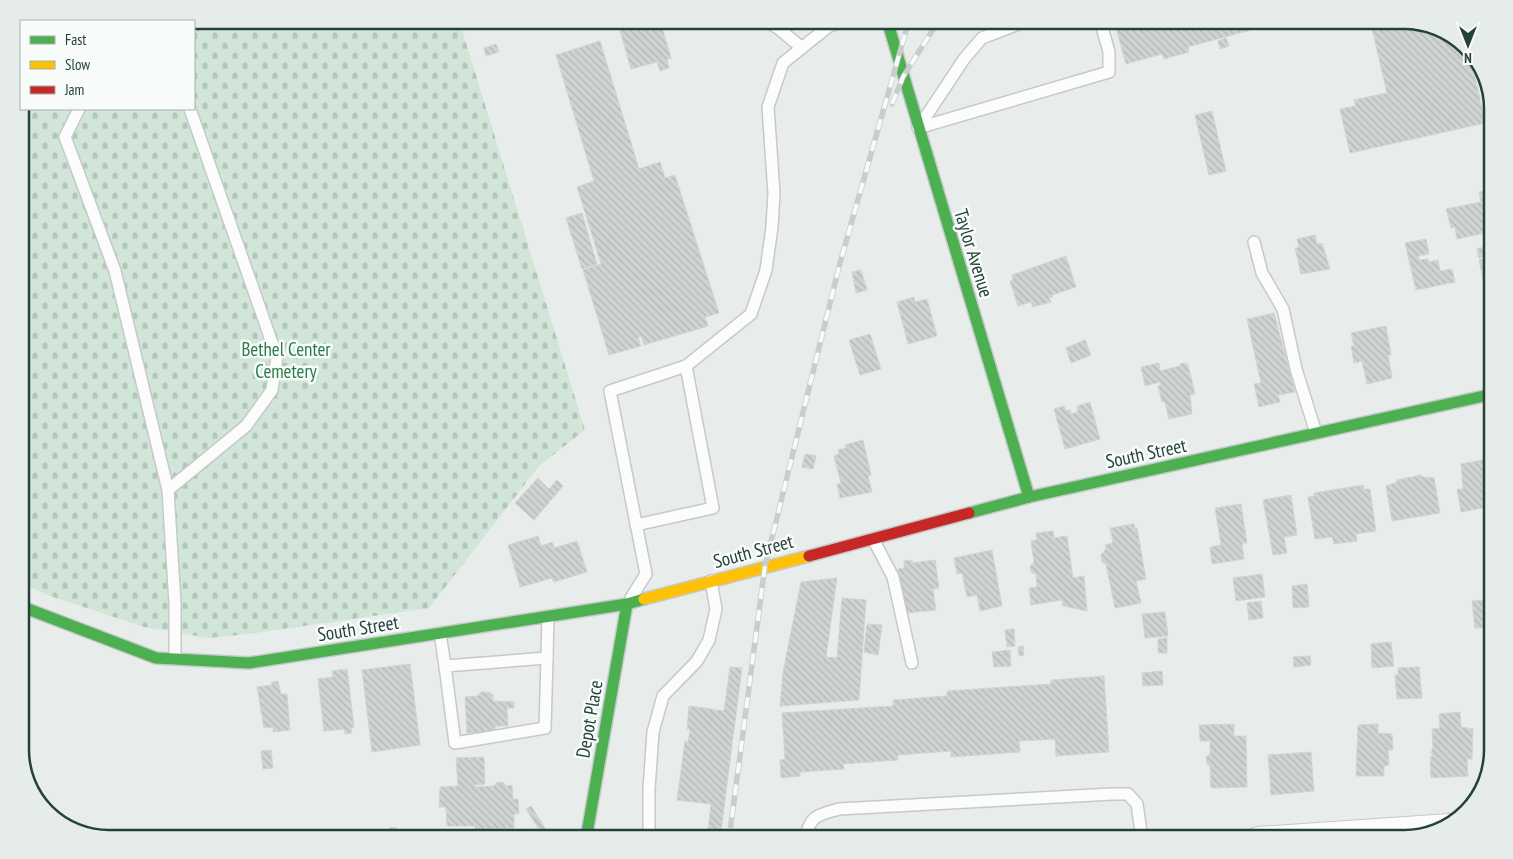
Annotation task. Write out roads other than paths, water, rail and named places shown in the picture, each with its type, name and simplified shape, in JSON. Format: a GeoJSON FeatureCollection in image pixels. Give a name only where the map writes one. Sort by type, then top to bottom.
{"type":"FeatureCollection","features":[{"type":"Feature","properties":{"kind":"street","name":"Taylor Avenue"},"geometry":{"type":"LineString","coordinates":[[890,29],[1029,497]]}},
{"type":"Feature","properties":{"kind":"street","name":"South Street"},"geometry":{"type":"LineString","coordinates":[[29,609],[156,658],[249,663],[627,604],[872,537],[1029,497],[1484,396]]}},
{"type":"Feature","properties":{"kind":"street","name":"Depot Place"},"geometry":{"type":"LineString","coordinates":[[588,830],[627,604]]}},
{"type":"Feature","properties":{"kind":"street"},"geometry":{"type":"LineString","coordinates":[[1391,830],[1426,828]]}},
{"type":"Feature","properties":{"kind":"lane"},"geometry":{"type":"LineString","coordinates":[[779,29],[802,48]]}},
{"type":"Feature","properties":{"kind":"lane"},"geometry":{"type":"LineString","coordinates":[[627,604],[646,574],[610,391],[686,366],[751,314],[766,270],[772,227],[774,193],[768,107],[783,63],[824,29]]}},
{"type":"Feature","properties":{"kind":"lane"},"geometry":{"type":"LineString","coordinates":[[918,128],[964,59],[982,38],[1006,29]]}},
{"type":"Feature","properties":{"kind":"lane"},"geometry":{"type":"LineString","coordinates":[[918,128],[1109,72],[1109,52],[1103,29]]}},
{"type":"Feature","properties":{"kind":"lane"},"geometry":{"type":"LineString","coordinates":[[78,110],[65,137],[115,271],[168,490],[175,604],[175,659]]}},
{"type":"Feature","properties":{"kind":"lane"},"geometry":{"type":"LineString","coordinates":[[168,490],[246,426],[272,390],[277,357],[190,110]]}},
{"type":"Feature","properties":{"kind":"lane"},"geometry":{"type":"LineString","coordinates":[[1254,242],[1262,273],[1283,309],[1296,369],[1316,433]]}},
{"type":"Feature","properties":{"kind":"lane"},"geometry":{"type":"LineString","coordinates":[[636,525],[713,508],[686,366]]}},
{"type":"Feature","properties":{"kind":"lane"},"geometry":{"type":"LineString","coordinates":[[872,537],[893,577],[912,662]]}},
{"type":"Feature","properties":{"kind":"lane"},"geometry":{"type":"LineString","coordinates":[[649,830],[649,789],[653,732],[663,696],[697,661],[709,640],[716,609],[711,581]]}},
{"type":"Feature","properties":{"kind":"lane"},"geometry":{"type":"LineString","coordinates":[[440,633],[455,743],[545,728],[548,616]]}},
{"type":"Feature","properties":{"kind":"lane"},"geometry":{"type":"LineString","coordinates":[[444,666],[547,658]]}},
{"type":"Feature","properties":{"kind":"lane"},"geometry":{"type":"LineString","coordinates":[[806,830],[807,826],[816,816],[839,809],[1128,794],[1137,804],[1141,830]]}},
{"type":"Feature","properties":{"kind":"railway"},"geometry":{"type":"LineString","coordinates":[[730,830],[765,566],[840,263],[906,29]]}},
{"type":"Feature","properties":{"kind":"railway"},"geometry":{"type":"LineString","coordinates":[[892,104],[903,77],[933,29]]}},
{"type":"Feature","properties":{"kind":"park label","name":"Bethel Center Cemetery"},"geometry":{"type":"Point","coordinates":[286,360]}}]}
